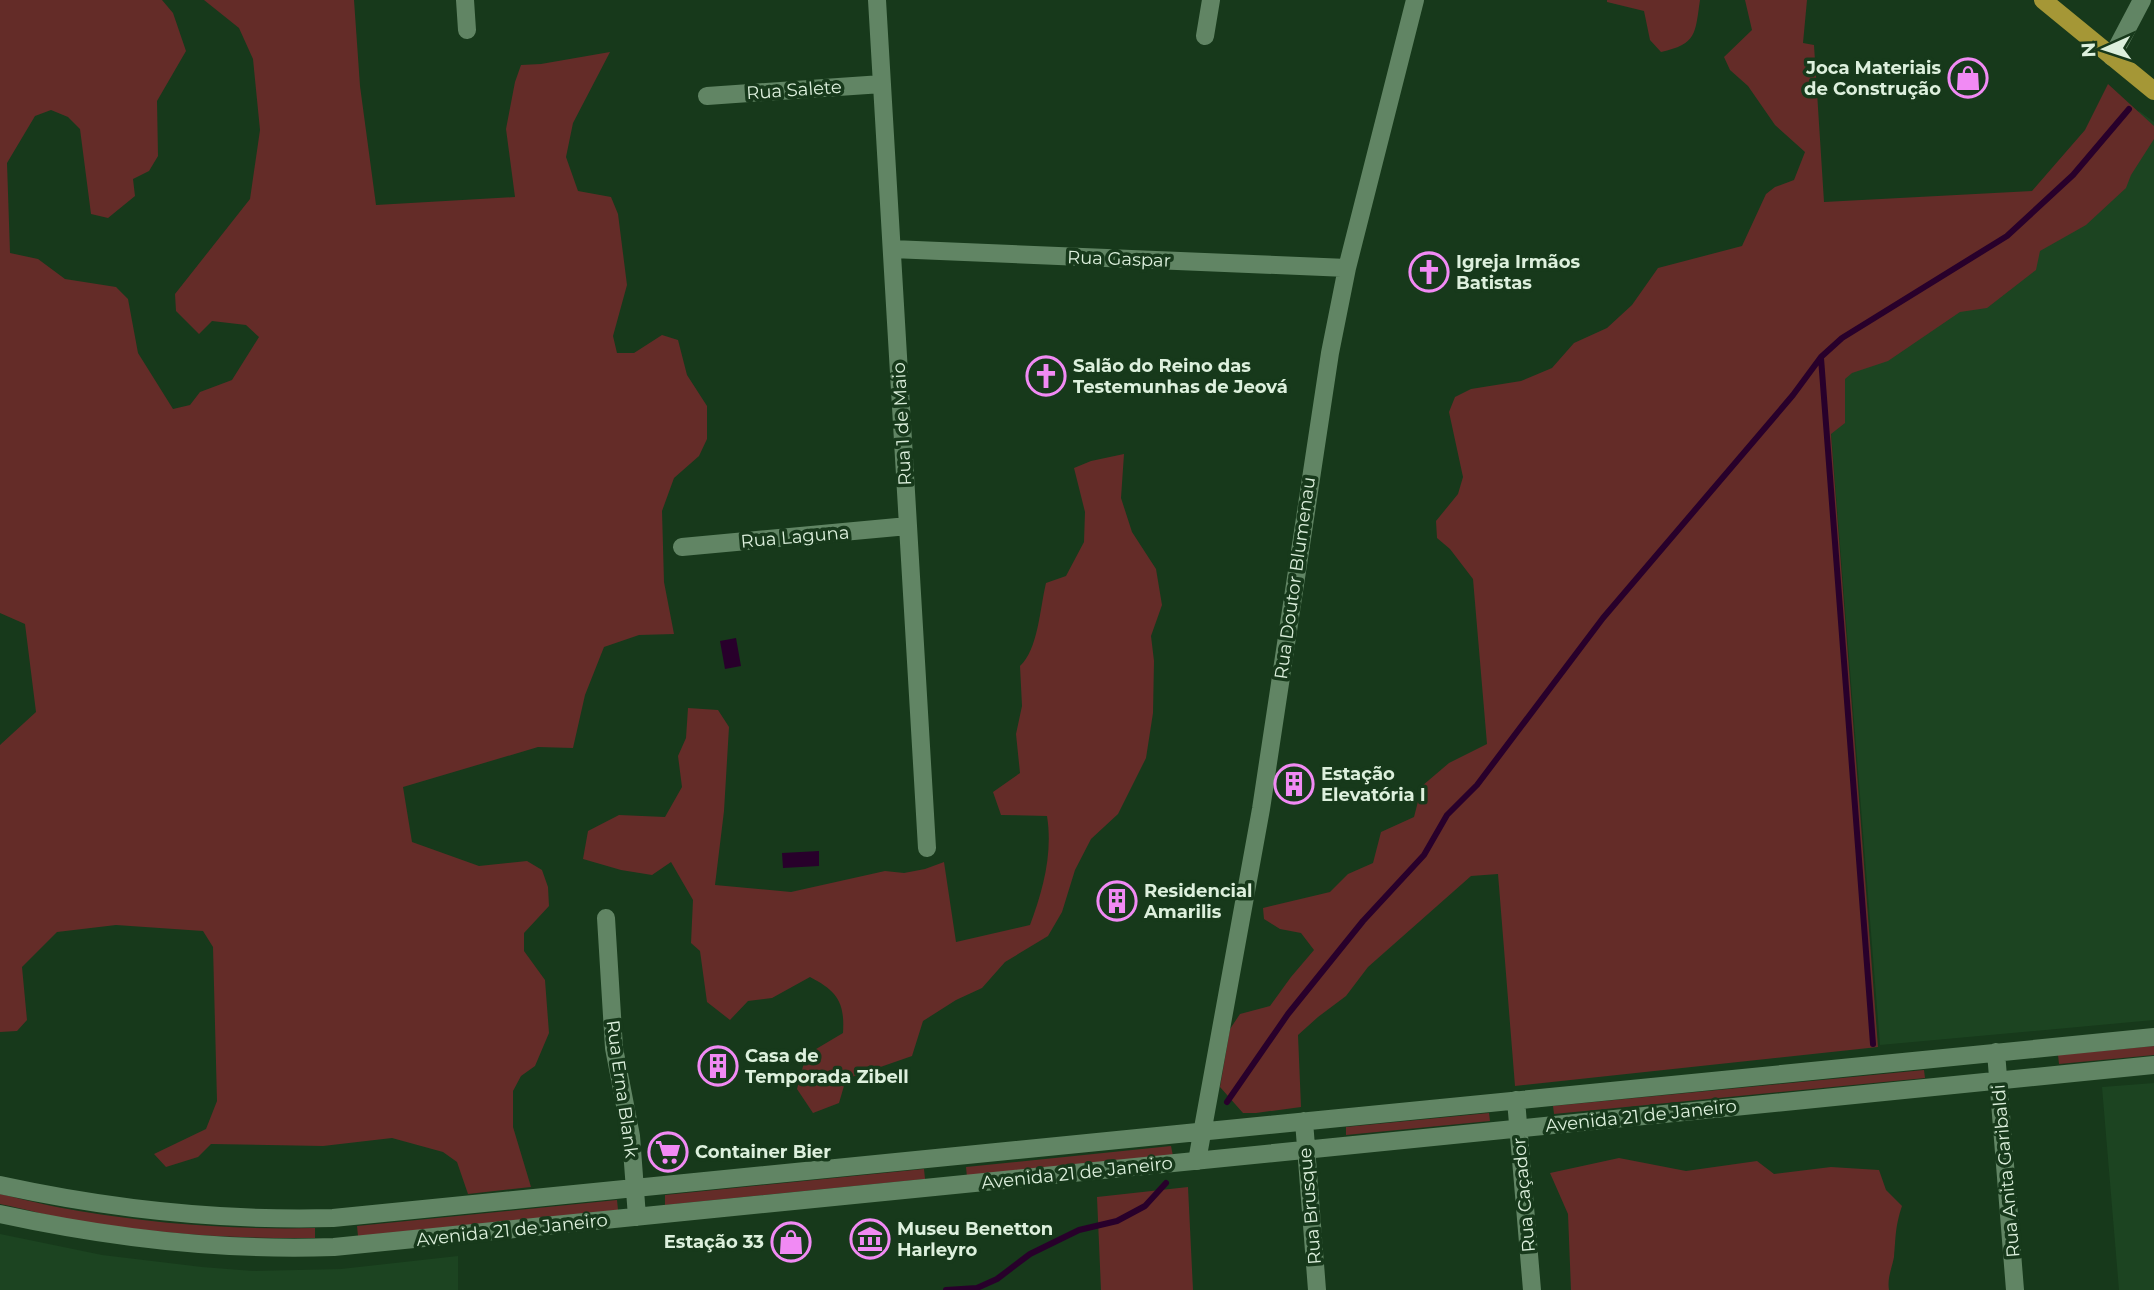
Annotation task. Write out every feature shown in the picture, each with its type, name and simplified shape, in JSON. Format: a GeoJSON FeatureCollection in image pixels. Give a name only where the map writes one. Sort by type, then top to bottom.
{"type":"FeatureCollection","features":[{"type":"Feature","properties":{"kind":"main road"},"geometry":{"type":"LineString","coordinates":[[2043,0],[2154,91]]}},
{"type":"Feature","properties":{"kind":"street"},"geometry":{"type":"LineString","coordinates":[[465,0],[467,30]]}},
{"type":"Feature","properties":{"kind":"street","name":"Rua 1 de Maio"},"geometry":{"type":"LineString","coordinates":[[877,0],[927,848]]}},
{"type":"Feature","properties":{"kind":"street"},"geometry":{"type":"LineString","coordinates":[[1205,36],[1211,0]]}},
{"type":"Feature","properties":{"kind":"street","name":"Rua Doutor Blumenau"},"geometry":{"type":"LineString","coordinates":[[1197,1161],[1261,810],[1317,431],[1348,268],[1415,0]]}},
{"type":"Feature","properties":{"kind":"street"},"geometry":{"type":"LineString","coordinates":[[2112,57],[2142,0]]}},
{"type":"Feature","properties":{"kind":"street","name":"Rua Salete"},"geometry":{"type":"LineString","coordinates":[[706,96],[881,84]]}},
{"type":"Feature","properties":{"kind":"street","name":"Rua Gaspar"},"geometry":{"type":"LineString","coordinates":[[892,250],[1348,268]]}},
{"type":"Feature","properties":{"kind":"street","name":"Rua Laguna"},"geometry":{"type":"LineString","coordinates":[[682,547],[908,526]]}},
{"type":"Feature","properties":{"kind":"street","name":"Rua Erna Blank"},"geometry":{"type":"LineString","coordinates":[[606,918],[614,1048],[631,1136],[637,1217]]}},
{"type":"Feature","properties":{"kind":"street","name":"Avenida 21 de Janeiro"},"geometry":{"type":"LineString","coordinates":[[0,1185],[77,1201],[166,1212],[257,1219],[333,1218],[2154,1037]]}},
{"type":"Feature","properties":{"kind":"street","name":"Rua Anita Garibaldi"},"geometry":{"type":"LineString","coordinates":[[1996,1052],[2015,1290]]}},
{"type":"Feature","properties":{"kind":"street","name":"Avenida 21 de Janeiro"},"geometry":{"type":"LineString","coordinates":[[0,1214],[165,1242],[247,1248],[334,1247],[2154,1065]]}},
{"type":"Feature","properties":{"kind":"street","name":"Rua Caçador"},"geometry":{"type":"LineString","coordinates":[[1516,1100],[1532,1290]]}},
{"type":"Feature","properties":{"kind":"street","name":"Rua Brusque"},"geometry":{"type":"LineString","coordinates":[[1304,1121],[1317,1290]]}},
{"type":"Feature","properties":{"kind":"street"},"geometry":{"type":"LineString","coordinates":[[946,1157],[948,1186]]}},
{"type":"Feature","properties":{"kind":"street"},"geometry":{"type":"LineString","coordinates":[[333,1218],[334,1247]]}},
{"type":"Feature","properties":{"kind":"shaded area"},"geometry":{"type":"Polygon","coordinates":[[[0,0],[162,0],[173,13],[186,51],[157,101],[158,156],[149,171],[133,179],[135,196],[108,218],[91,214],[80,129],[68,117],[51,110],[35,116],[7,163],[10,253],[38,259],[65,279],[116,287],[128,299],[138,353],[173,409],[190,405],[200,392],[232,380],[259,337],[246,325],[212,321],[199,334],[176,311],[175,294],[250,199],[260,130],[253,59],[239,28],[204,0],[354,0],[360,86],[376,205],[515,197],[506,129],[521,65],[610,52],[573,123],[566,157],[578,191],[611,197],[618,214],[627,285],[613,336],[617,353],[634,353],[662,335],[678,340],[687,375],[707,406],[707,439],[699,456],[674,478],[662,511],[664,582],[674,634],[639,635],[604,647],[585,695],[573,748],[538,747],[403,787],[412,842],[479,866],[527,861],[542,870],[548,887],[549,906],[524,933],[524,951],[545,980],[549,1033],[535,1066],[521,1076],[513,1091],[513,1127],[531,1187],[468,1194],[457,1162],[443,1152],[392,1138],[323,1146],[211,1144],[198,1157],[166,1167],[154,1154],[206,1129],[217,1101],[213,947],[203,931],[116,925],[57,932],[22,967],[27,1020],[17,1031],[0,1032],[0,745],[36,712],[25,624],[0,613],[0,0]]]}},
{"type":"Feature","properties":{"kind":"shaded area"},"geometry":{"type":"Polygon","coordinates":[[[1607,0],[1700,0],[1692,36],[1682,45],[1661,52],[1650,40],[1644,11],[1607,0]]]}},
{"type":"Feature","properties":{"kind":"shaded area"},"geometry":{"type":"Polygon","coordinates":[[[1745,0],[1807,0],[1803,43],[1814,45],[1824,202],[2032,191],[2085,130],[2108,84],[2154,126],[2154,139],[2131,175],[2126,188],[2086,225],[2040,251],[2036,270],[1987,308],[1960,312],[1888,361],[1852,373],[1845,379],[1845,423],[1831,434],[1878,1047],[1515,1086],[1498,874],[1471,876],[1368,967],[1346,996],[1298,1035],[1301,1107],[1243,1113],[1220,1087],[1230,1029],[1240,1014],[1270,1006],[1314,950],[1301,933],[1280,929],[1264,919],[1263,908],[1330,892],[1348,874],[1373,863],[1381,832],[1414,817],[1422,786],[1449,763],[1487,744],[1473,579],[1450,549],[1437,538],[1436,521],[1458,494],[1463,477],[1449,412],[1455,397],[1471,389],[1521,381],[1552,368],[1574,343],[1607,328],[1632,305],[1658,268],[1742,246],[1766,194],[1775,187],[1794,180],[1805,152],[1775,125],[1748,86],[1730,70],[1724,57],[1752,30],[1745,0]]]}},
{"type":"Feature","properties":{"kind":"shaded area"},"geometry":{"type":"Polygon","coordinates":[[[2139,111],[2154,122],[2154,1020],[1880,1045],[1825,357],[2093,168],[2139,111]]]}},
{"type":"Feature","properties":{"kind":"shaded area"},"geometry":{"type":"Polygon","coordinates":[[[1124,454],[1121,498],[1132,532],[1156,569],[1162,605],[1151,636],[1154,661],[1153,713],[1146,758],[1118,814],[1091,839],[1075,870],[1062,912],[1048,936],[1005,962],[982,988],[956,1000],[923,1021],[912,1056],[846,1079],[839,1103],[813,1113],[797,1089],[806,1055],[843,1033],[841,1005],[833,993],[810,977],[772,998],[748,1001],[730,1020],[707,1002],[700,951],[691,943],[693,900],[671,862],[652,875],[621,870],[583,859],[588,831],[619,815],[665,817],[682,787],[678,756],[686,738],[688,708],[718,710],[729,727],[724,811],[715,885],[791,892],[885,871],[904,873],[925,869],[944,862],[956,942],[1030,925],[1046,872],[1049,844],[1047,816],[1001,815],[993,792],[1020,773],[1016,734],[1022,706],[1020,666],[1035,639],[1046,583],[1066,576],[1084,542],[1085,512],[1074,468],[1091,461],[1124,454]]]}},
{"type":"Feature","properties":{"kind":"shaded area"},"geometry":{"type":"Polygon","coordinates":[[[736,638],[741,666],[725,669],[720,641],[736,638]]]}},
{"type":"Feature","properties":{"kind":"shaded area"},"geometry":{"type":"Polygon","coordinates":[[[819,851],[819,866],[783,868],[782,853],[819,851]]]}},
{"type":"Feature","properties":{"kind":"shaded area"},"geometry":{"type":"Polygon","coordinates":[[[2154,1046],[2154,1055],[2059,1064],[2058,1055],[2154,1046]]]}},
{"type":"Feature","properties":{"kind":"shaded area"},"geometry":{"type":"Polygon","coordinates":[[[1924,1070],[1925,1078],[1554,1114],[1553,1106],[1924,1070]]]}},
{"type":"Feature","properties":{"kind":"shaded area"},"geometry":{"type":"Polygon","coordinates":[[[2154,1083],[2154,1290],[2119,1290],[2102,1087],[2154,1083]]]}},
{"type":"Feature","properties":{"kind":"shaded area"},"geometry":{"type":"Polygon","coordinates":[[[1489,1113],[1490,1121],[1346,1135],[1346,1127],[1489,1113]]]}},
{"type":"Feature","properties":{"kind":"shaded area"},"geometry":{"type":"Polygon","coordinates":[[[1171,1146],[1173,1156],[967,1177],[966,1167],[1171,1146]]]}},
{"type":"Feature","properties":{"kind":"shaded area"},"geometry":{"type":"Polygon","coordinates":[[[1619,1158],[1686,1171],[1757,1161],[1774,1174],[1831,1167],[1879,1170],[1886,1190],[1902,1206],[1889,1290],[1571,1290],[1568,1214],[1550,1173],[1619,1158]]]}},
{"type":"Feature","properties":{"kind":"shaded area"},"geometry":{"type":"Polygon","coordinates":[[[924,1169],[925,1179],[665,1205],[665,1195],[924,1169]]]}},
{"type":"Feature","properties":{"kind":"shaded area"},"geometry":{"type":"Polygon","coordinates":[[[1188,1187],[1193,1290],[1101,1290],[1097,1197],[1188,1187]]]}},
{"type":"Feature","properties":{"kind":"shaded area"},"geometry":{"type":"Polygon","coordinates":[[[0,1194],[108,1216],[167,1223],[315,1228],[315,1238],[197,1235],[108,1226],[0,1204],[0,1194]]]}},
{"type":"Feature","properties":{"kind":"shaded area"},"geometry":{"type":"Polygon","coordinates":[[[617,1200],[618,1210],[358,1236],[357,1226],[617,1200]]]}},
{"type":"Feature","properties":{"kind":"shaded area"},"geometry":{"type":"Polygon","coordinates":[[[0,1234],[102,1255],[253,1271],[341,1269],[458,1256],[458,1290],[0,1290],[0,1234]]]}},
{"type":"Feature","properties":{"kind":"waterway"},"geometry":{"type":"LineString","coordinates":[[1227,1102],[1288,1014],[1363,921],[1424,855],[1447,815],[1477,785],[1603,618],[1793,395],[1821,357],[1842,338],[2007,236],[2073,175],[2129,109]]}},
{"type":"Feature","properties":{"kind":"waterway"},"geometry":{"type":"LineString","coordinates":[[1821,358],[1873,1044]]}},
{"type":"Feature","properties":{"kind":"waterway"},"geometry":{"type":"LineString","coordinates":[[946,1290],[977,1288],[997,1279],[1030,1254],[1079,1230],[1117,1221],[1145,1206],[1166,1183]]}},
{"type":"Feature","properties":{"kind":"place","name":"Joca Materiais de Construção"},"geometry":{"type":"Point","coordinates":[1968,78]}},
{"type":"Feature","properties":{"kind":"place","name":"Igreja Irmãos Batistas"},"geometry":{"type":"Point","coordinates":[1429,272]}},
{"type":"Feature","properties":{"kind":"place","name":"Salão do Reino das Testemunhas de Jeová"},"geometry":{"type":"Point","coordinates":[1046,376]}},
{"type":"Feature","properties":{"kind":"place","name":"Estação Elevatória I"},"geometry":{"type":"Point","coordinates":[1294,784]}},
{"type":"Feature","properties":{"kind":"place","name":"Residencial Amarilis"},"geometry":{"type":"Point","coordinates":[1117,901]}},
{"type":"Feature","properties":{"kind":"place","name":"Casa de Temporada Zibell"},"geometry":{"type":"Point","coordinates":[718,1066]}},
{"type":"Feature","properties":{"kind":"place","name":"Container Bier"},"geometry":{"type":"Point","coordinates":[668,1152]}},
{"type":"Feature","properties":{"kind":"place","name":"Museu Benetton Harleyro"},"geometry":{"type":"Point","coordinates":[870,1239]}},
{"type":"Feature","properties":{"kind":"place","name":"Estação 33"},"geometry":{"type":"Point","coordinates":[791,1242]}}]}
